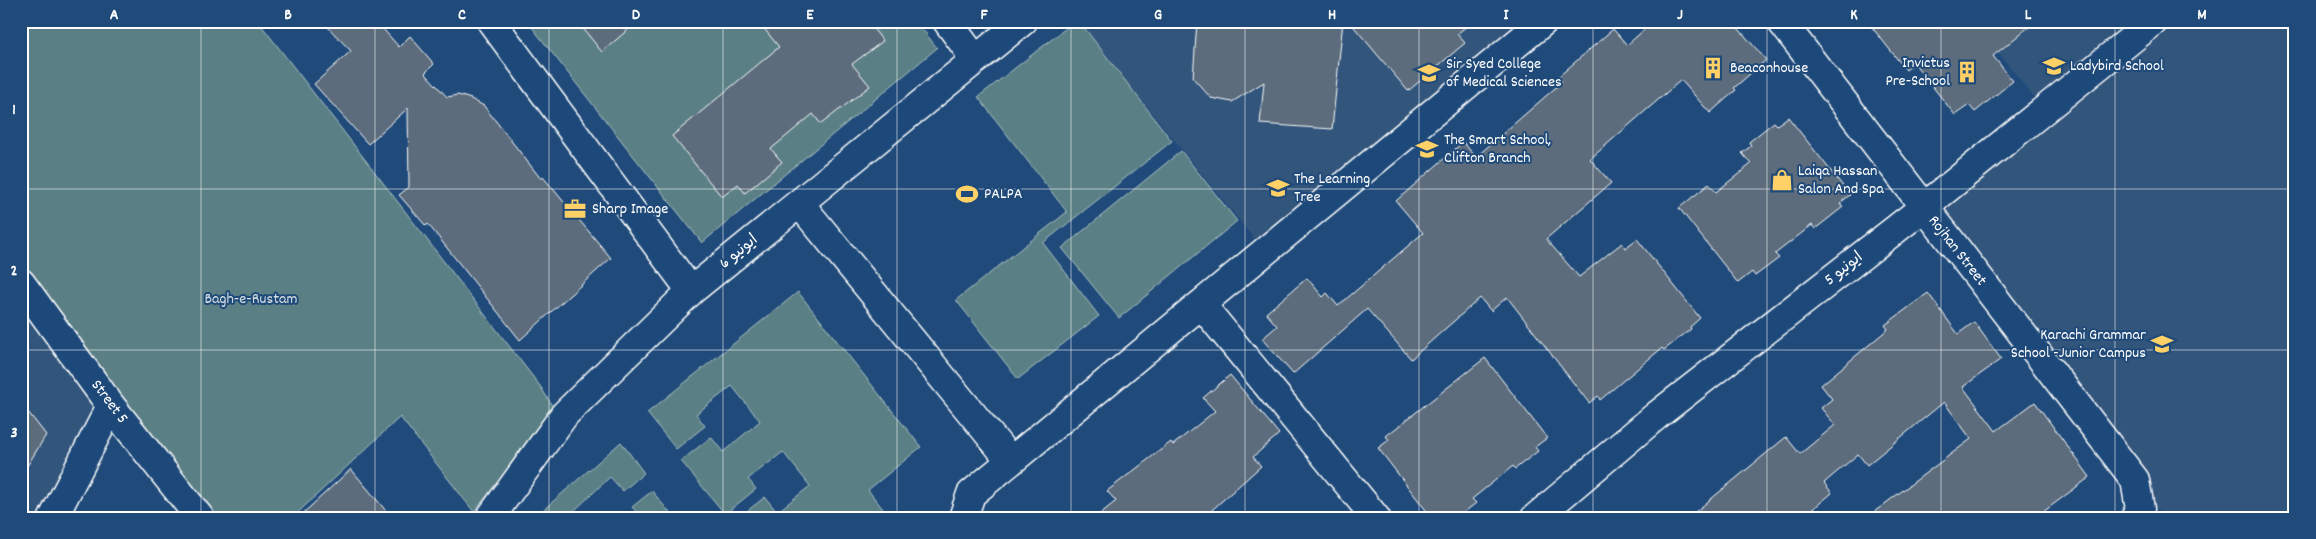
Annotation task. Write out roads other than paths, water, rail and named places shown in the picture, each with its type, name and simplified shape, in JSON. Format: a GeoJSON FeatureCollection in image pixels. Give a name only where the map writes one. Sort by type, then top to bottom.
{"type":"FeatureCollection","features":[{"type":"Feature","properties":{"kind":"street"},"geometry":{"type":"LineString","coordinates":[[491,21],[691,291]]}},
{"type":"Feature","properties":{"kind":"street"},"geometry":{"type":"LineString","coordinates":[[947,21],[975,59]]}},
{"type":"Feature","properties":{"kind":"street","name":"ایونیو 6"},"geometry":{"type":"LineString","coordinates":[[490,518],[565,414],[691,291],[1023,21]]}},
{"type":"Feature","properties":{"kind":"street"},"geometry":{"type":"LineString","coordinates":[[963,518],[971,494],[1544,21]]}},
{"type":"Feature","properties":{"kind":"street","name":"Rojhan Street"},"geometry":{"type":"LineString","coordinates":[[1781,21],[2134,480],[2140,509],[2136,518]]}},
{"type":"Feature","properties":{"kind":"street","name":"ایونیو 5"},"geometry":{"type":"LineString","coordinates":[[1535,518],[1656,416],[1923,208],[2154,21]]}},
{"type":"Feature","properties":{"kind":"street"},"geometry":{"type":"LineString","coordinates":[[800,204],[1011,461]]}},
{"type":"Feature","properties":{"kind":"street","name":"Street 5"},"geometry":{"type":"LineString","coordinates":[[21,283],[111,406],[200,518]]}},
{"type":"Feature","properties":{"kind":"street"},"geometry":{"type":"LineString","coordinates":[[1201,304],[1376,518]]}},
{"type":"Feature","properties":{"kind":"street"},"geometry":{"type":"LineString","coordinates":[[53,518],[111,406]]}},
{"type":"Feature","properties":{"kind":"place","name":"Ladybird School"},"geometry":{"type":"Point","coordinates":[2054,66]}},
{"type":"Feature","properties":{"kind":"place","name":"Beaconhouse"},"geometry":{"type":"Point","coordinates":[1713,68]}},
{"type":"Feature","properties":{"kind":"place","name":"Invictus Pre-School"},"geometry":{"type":"Point","coordinates":[1967,72]}},
{"type":"Feature","properties":{"kind":"place","name":"Sir Syed College of Medical Sciences"},"geometry":{"type":"Point","coordinates":[1429,73]}},
{"type":"Feature","properties":{"kind":"place","name":"The Smart School, Clifton Branch"},"geometry":{"type":"Point","coordinates":[1427,149]}},
{"type":"Feature","properties":{"kind":"place","name":"Laiqa Hassan Salon And Spa"},"geometry":{"type":"Point","coordinates":[1782,180]}},
{"type":"Feature","properties":{"kind":"place","name":"The Learning Tree"},"geometry":{"type":"Point","coordinates":[1278,188]}},
{"type":"Feature","properties":{"kind":"place","name":"PALPA"},"geometry":{"type":"Point","coordinates":[967,194]}},
{"type":"Feature","properties":{"kind":"place","name":"Sharp Image"},"geometry":{"type":"Point","coordinates":[575,209]}},
{"type":"Feature","properties":{"kind":"place","name":"Karachi Grammar School -Junior Campus"},"geometry":{"type":"Point","coordinates":[2162,344]}},
{"type":"Feature","properties":{"kind":"park label","name":"Bagh-e-Rustam"},"geometry":{"type":"Point","coordinates":[251,299]}}]}
